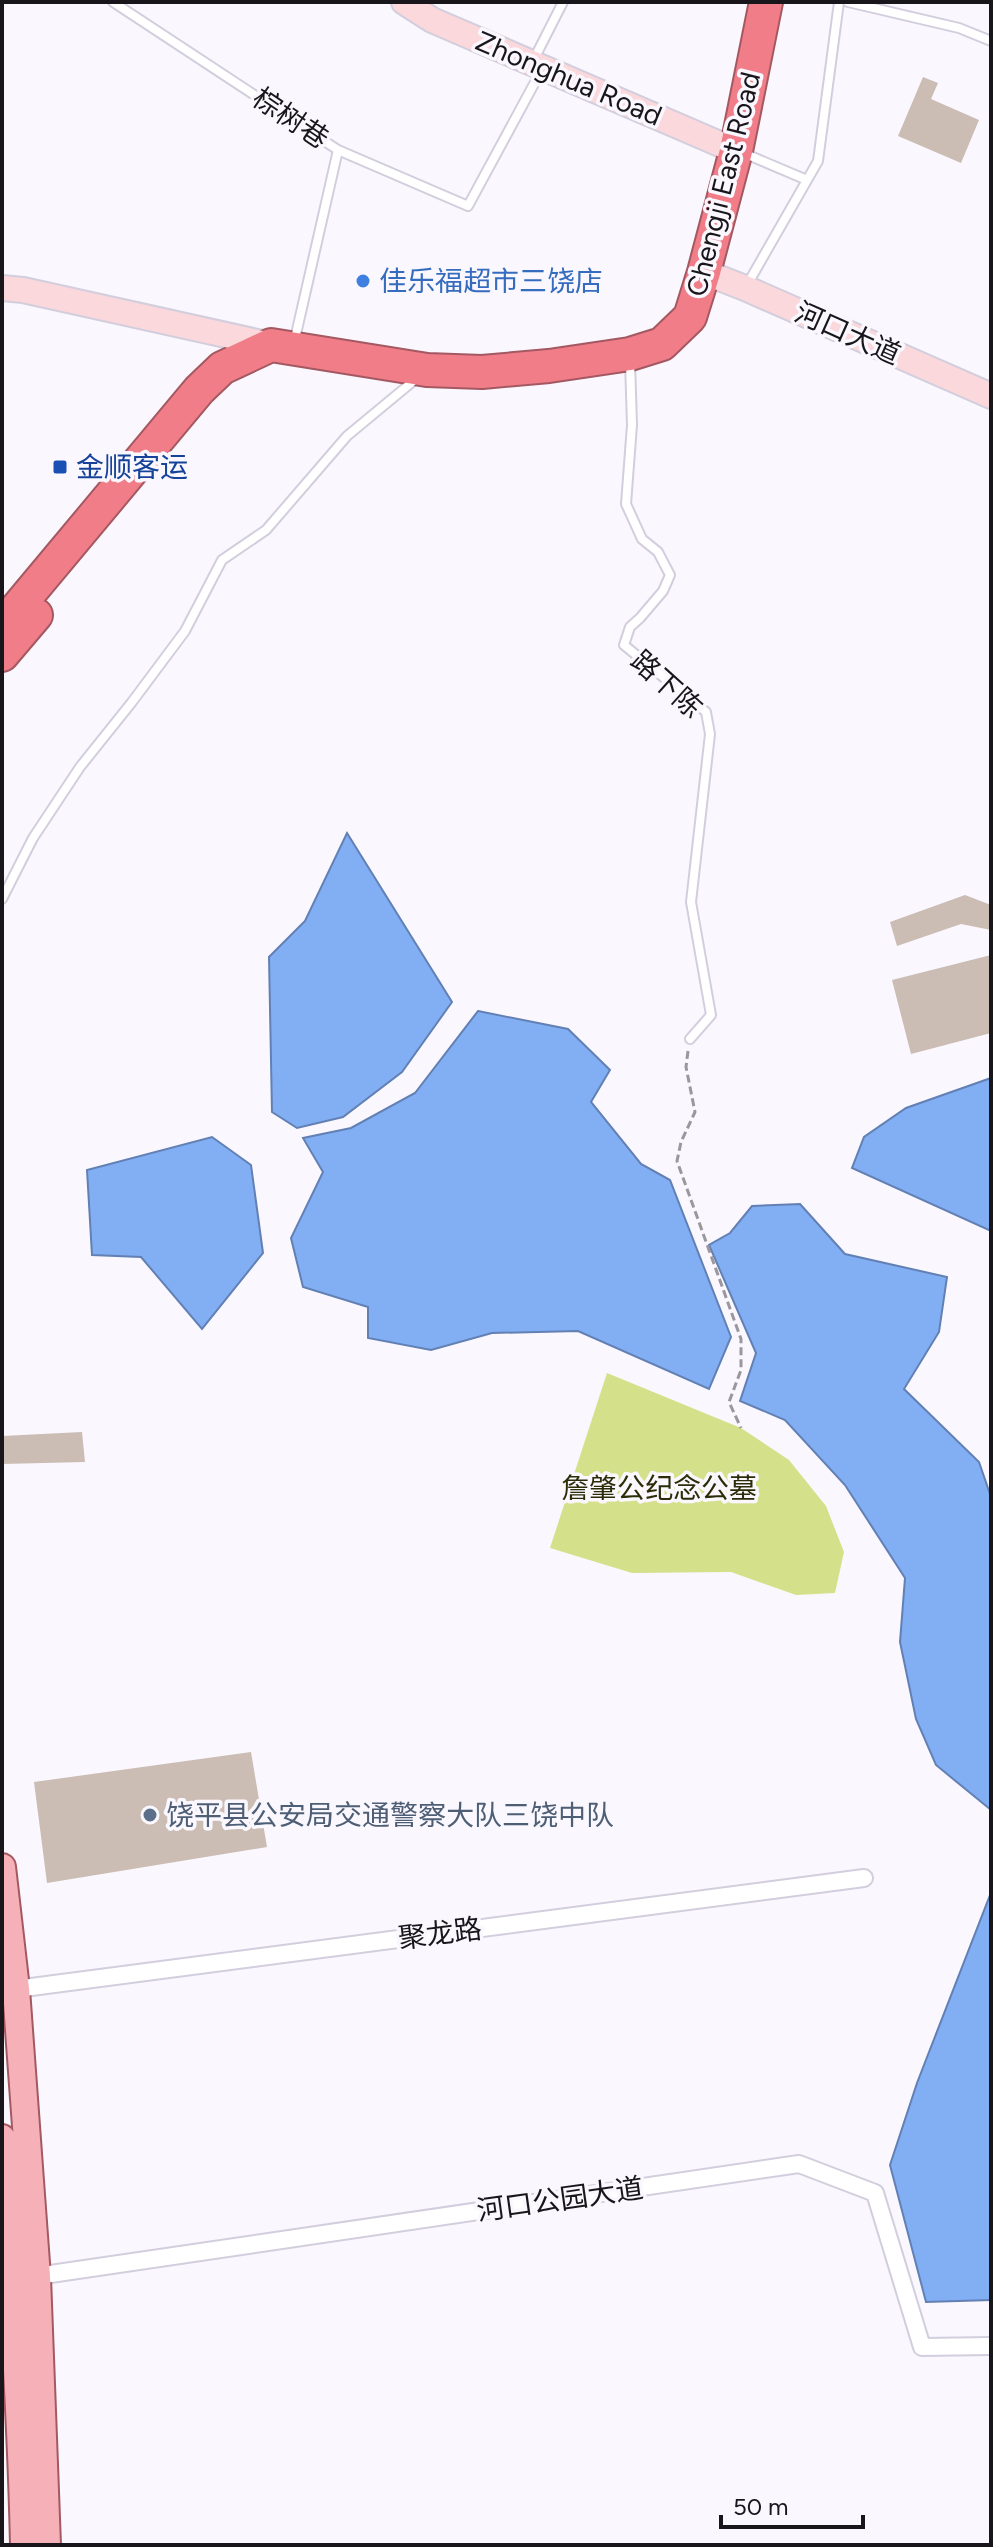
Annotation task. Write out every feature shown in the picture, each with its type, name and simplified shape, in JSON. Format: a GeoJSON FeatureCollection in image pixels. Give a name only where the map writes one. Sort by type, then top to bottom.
{"type":"FeatureCollection","features":[{"type":"Feature","properties":{"kind":"highway","name":"Chengji East Road"},"geometry":{"type":"LineString","coordinates":[[282,346],[427,370],[482,372],[630,354],[662,344],[690,317],[704,272],[736,151],[766,2]]}},
{"type":"Feature","properties":{"kind":"highway"},"geometry":{"type":"LineString","coordinates":[[2,626],[199,390],[231,363],[282,346]]}},
{"type":"Feature","properties":{"kind":"highway"},"geometry":{"type":"LineString","coordinates":[[2,655],[217,402],[282,346]]}},
{"type":"Feature","properties":{"kind":"main road"},"geometry":{"type":"LineString","coordinates":[[2,1867],[25,2278],[47,2545]]}},
{"type":"Feature","properties":{"kind":"main road"},"geometry":{"type":"LineString","coordinates":[[2,2138],[25,2278],[24,2545]]}},
{"type":"Feature","properties":{"kind":"street","name":"Zhonghua Road"},"geometry":{"type":"LineString","coordinates":[[404,2],[432,20],[736,151]]}},
{"type":"Feature","properties":{"kind":"street","name":"河口大道"},"geometry":{"type":"LineString","coordinates":[[704,272],[991,396]]}},
{"type":"Feature","properties":{"kind":"street"},"geometry":{"type":"LineString","coordinates":[[2,288],[282,346]]}},
{"type":"Feature","properties":{"kind":"street"},"geometry":{"type":"LineString","coordinates":[[219,333],[227,341],[231,363]]}},
{"type":"Feature","properties":{"kind":"street","name":"聚龙路"},"geometry":{"type":"LineString","coordinates":[[9,1989],[864,1878]]}},
{"type":"Feature","properties":{"kind":"street","name":"河口公园大道"},"geometry":{"type":"LineString","coordinates":[[25,2278],[799,2164],[875,2193],[922,2347],[991,2346]]}},
{"type":"Feature","properties":{"kind":"lane","name":"棕树巷"},"geometry":{"type":"LineString","coordinates":[[113,2],[338,150],[282,346]]}},
{"type":"Feature","properties":{"kind":"lane"},"geometry":{"type":"LineString","coordinates":[[338,150],[468,206],[538,64],[563,2]]}},
{"type":"Feature","properties":{"kind":"lane"},"geometry":{"type":"LineString","coordinates":[[745,288],[818,161],[839,2]]}},
{"type":"Feature","properties":{"kind":"lane"},"geometry":{"type":"LineString","coordinates":[[848,2],[959,28],[991,41]]}},
{"type":"Feature","properties":{"kind":"lane"},"geometry":{"type":"LineString","coordinates":[[736,151],[807,180]]}},
{"type":"Feature","properties":{"kind":"lane","name":"路下陈"},"geometry":{"type":"LineString","coordinates":[[630,354],[632,425],[626,504],[642,539],[658,552],[670,575],[663,591],[630,627],[624,645],[706,712],[710,734],[691,902],[711,1015],[690,1039]]}},
{"type":"Feature","properties":{"kind":"lane"},"geometry":{"type":"LineString","coordinates":[[2,899],[33,838],[80,767],[185,631],[222,560],[266,530],[347,436],[427,370]]}},
{"type":"Feature","properties":{"kind":"path"},"geometry":{"type":"LineString","coordinates":[[690,1039],[686,1067],[695,1112],[681,1142],[677,1161],[741,1339],[741,1370],[729,1402],[741,1428]]}},
{"type":"Feature","properties":{"kind":"green space","name":"詹肇公纪念公墓"},"geometry":{"type":"Polygon","coordinates":[[[607,1373],[741,1428],[789,1460],[826,1506],[844,1552],[835,1593],[796,1595],[731,1572],[632,1573],[550,1548],[607,1373]]]}},
{"type":"Feature","properties":{"kind":"water"},"geometry":{"type":"Polygon","coordinates":[[[347,833],[452,1002],[402,1072],[343,1117],[297,1128],[272,1112],[269,957],[305,921],[347,833]]]}},
{"type":"Feature","properties":{"kind":"water"},"geometry":{"type":"Polygon","coordinates":[[[478,1011],[568,1029],[610,1070],[591,1102],[641,1164],[670,1180],[731,1337],[709,1389],[578,1331],[492,1333],[431,1350],[368,1338],[368,1307],[303,1287],[291,1238],[323,1172],[303,1138],[351,1128],[415,1093],[478,1011]]]}},
{"type":"Feature","properties":{"kind":"water"},"geometry":{"type":"Polygon","coordinates":[[[991,1078],[991,1231],[852,1168],[864,1137],[906,1108],[991,1078]]]}},
{"type":"Feature","properties":{"kind":"water"},"geometry":{"type":"Polygon","coordinates":[[[212,1137],[251,1165],[263,1253],[202,1329],[141,1257],[92,1255],[87,1170],[212,1137]]]}},
{"type":"Feature","properties":{"kind":"water"},"geometry":{"type":"Polygon","coordinates":[[[800,1204],[845,1254],[947,1277],[939,1332],[904,1389],[979,1462],[991,1497],[991,1810],[936,1765],[916,1719],[900,1642],[905,1578],[845,1485],[785,1420],[740,1401],[756,1353],[709,1245],[730,1233],[752,1206],[800,1204]]]}},
{"type":"Feature","properties":{"kind":"water"},"geometry":{"type":"Polygon","coordinates":[[[991,1873],[991,2300],[926,2302],[890,2165],[917,2083],[990,1895],[991,1873]]]}},
{"type":"Feature","properties":{"kind":"building"},"geometry":{"type":"Polygon","coordinates":[[[923,77],[938,83],[931,99],[979,120],[961,163],[898,136],[923,77]]]}},
{"type":"Feature","properties":{"kind":"building"},"geometry":{"type":"Polygon","coordinates":[[[965,895],[991,905],[991,930],[961,924],[897,946],[890,922],[965,895]]]}},
{"type":"Feature","properties":{"kind":"building"},"geometry":{"type":"Polygon","coordinates":[[[991,955],[991,1033],[911,1054],[892,980],[991,955]]]}},
{"type":"Feature","properties":{"kind":"building"},"geometry":{"type":"Polygon","coordinates":[[[82,1432],[85,1462],[2,1464],[2,1436],[82,1432]]]}},
{"type":"Feature","properties":{"kind":"building","name":"饶平县公安局交通警察大队三饶中队"},"geometry":{"type":"Polygon","coordinates":[[[251,1752],[267,1847],[47,1883],[34,1782],[251,1752]]]}},
{"type":"Feature","properties":{"kind":"place","name":"佳乐福超市三饶店"},"geometry":{"type":"Point","coordinates":[363,281]}},
{"type":"Feature","properties":{"kind":"place","name":"金顺客运"},"geometry":{"type":"Point","coordinates":[60,467]}},
{"type":"Feature","properties":{"kind":"place","name":"饶平县公安局交通警察大队三饶中队"},"geometry":{"type":"Point","coordinates":[150,1815]}}]}
